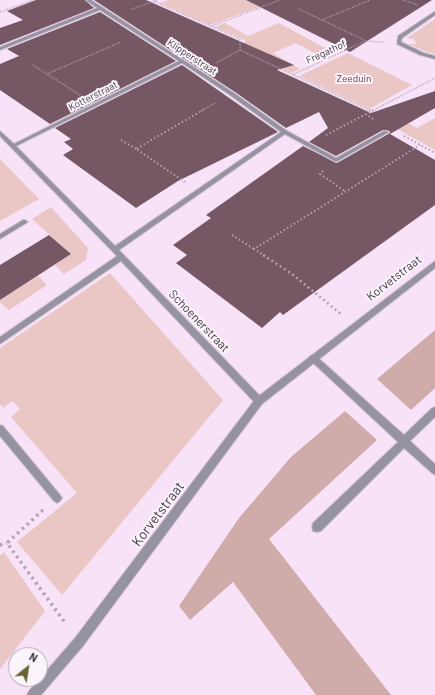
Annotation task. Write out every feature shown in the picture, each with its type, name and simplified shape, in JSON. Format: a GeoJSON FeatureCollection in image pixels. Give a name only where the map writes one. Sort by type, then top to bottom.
{"type":"FeatureCollection","features":[{"type":"Feature","properties":{"kind":"street","name":"Klipperstraat"},"geometry":{"type":"LineString","coordinates":[[88,0],[232,94],[285,132],[336,160],[386,132]]}},
{"type":"Feature","properties":{"kind":"street"},"geometry":{"type":"LineString","coordinates":[[0,49],[100,8]]}},
{"type":"Feature","properties":{"kind":"street"},"geometry":{"type":"LineString","coordinates":[[435,13],[400,37],[399,43],[422,54],[435,58]]}},
{"type":"Feature","properties":{"kind":"street","name":"Kotterstraat"},"geometry":{"type":"LineString","coordinates":[[13,146],[181,62]]}},
{"type":"Feature","properties":{"kind":"street"},"geometry":{"type":"LineString","coordinates":[[115,250],[285,132]]}},
{"type":"Feature","properties":{"kind":"street","name":"Schoenerstraat"},"geometry":{"type":"LineString","coordinates":[[1,135],[115,250],[259,401]]}},
{"type":"Feature","properties":{"kind":"street"},"geometry":{"type":"LineString","coordinates":[[0,237],[26,222]]}},
{"type":"Feature","properties":{"kind":"street"},"geometry":{"type":"LineString","coordinates":[[0,341],[121,257]]}},
{"type":"Feature","properties":{"kind":"street","name":"Korvetstraat"},"geometry":{"type":"LineString","coordinates":[[33,695],[79,642],[259,401],[435,264]]}},
{"type":"Feature","properties":{"kind":"street"},"geometry":{"type":"LineString","coordinates":[[313,358],[435,470]]}},
{"type":"Feature","properties":{"kind":"street"},"geometry":{"type":"LineString","coordinates":[[317,527],[435,412]]}},
{"type":"Feature","properties":{"kind":"street"},"geometry":{"type":"LineString","coordinates":[[0,429],[57,498]]}},
{"type":"Feature","properties":{"kind":"path"},"geometry":{"type":"LineString","coordinates":[[0,12],[34,0]]}},
{"type":"Feature","properties":{"kind":"path"},"geometry":{"type":"LineString","coordinates":[[114,17],[158,0]]}},
{"type":"Feature","properties":{"kind":"path"},"geometry":{"type":"LineString","coordinates":[[212,27],[280,0]]}},
{"type":"Feature","properties":{"kind":"path"},"geometry":{"type":"LineString","coordinates":[[322,20],[370,0]]}},
{"type":"Feature","properties":{"kind":"path"},"geometry":{"type":"LineString","coordinates":[[153,1],[240,39],[240,50]]}},
{"type":"Feature","properties":{"kind":"path","name":"Fregathof"},"geometry":{"type":"LineString","coordinates":[[298,9],[366,41],[399,43]]}},
{"type":"Feature","properties":{"kind":"path"},"geometry":{"type":"LineString","coordinates":[[47,74],[140,33]]}},
{"type":"Feature","properties":{"kind":"path","name":"Fregathof"},"geometry":{"type":"LineString","coordinates":[[292,75],[366,41]]}},
{"type":"Feature","properties":{"kind":"path"},"geometry":{"type":"LineString","coordinates":[[198,72],[240,50]]}},
{"type":"Feature","properties":{"kind":"path"},"geometry":{"type":"LineString","coordinates":[[240,50],[371,111]]}},
{"type":"Feature","properties":{"kind":"path"},"geometry":{"type":"LineString","coordinates":[[33,65],[96,105]]}},
{"type":"Feature","properties":{"kind":"path"},"geometry":{"type":"LineString","coordinates":[[308,145],[435,78]]}},
{"type":"Feature","properties":{"kind":"path"},"geometry":{"type":"LineString","coordinates":[[136,149],[232,94]]}},
{"type":"Feature","properties":{"kind":"path"},"geometry":{"type":"LineString","coordinates":[[121,140],[200,191]]}},
{"type":"Feature","properties":{"kind":"path"},"geometry":{"type":"LineString","coordinates":[[254,249],[420,145]]}},
{"type":"Feature","properties":{"kind":"path"},"geometry":{"type":"LineString","coordinates":[[232,235],[292,274],[355,325]]}},
{"type":"Feature","properties":{"kind":"path"},"geometry":{"type":"LineString","coordinates":[[0,545],[7,543],[57,498]]}},
{"type":"Feature","properties":{"kind":"path"},"geometry":{"type":"LineString","coordinates":[[7,543],[79,642]]}},
{"type":"Feature","properties":{"kind":"green space"},"geometry":{"type":"Polygon","coordinates":[[[168,0],[246,0],[259,7],[210,25],[160,3],[168,0]]]}},
{"type":"Feature","properties":{"kind":"green space"},"geometry":{"type":"Polygon","coordinates":[[[435,19],[435,54],[410,44],[416,44],[414,39],[407,38],[435,19]]]}},
{"type":"Feature","properties":{"kind":"green space"},"geometry":{"type":"Polygon","coordinates":[[[225,23],[248,36],[279,23],[323,47],[330,48],[353,36],[362,40],[324,58],[296,43],[273,53],[300,69],[291,73],[244,51],[245,40],[215,27],[225,23]]]}},
{"type":"Feature","properties":{"kind":"green space","name":"Zeeduin"},"geometry":{"type":"Polygon","coordinates":[[[348,53],[412,85],[369,109],[299,76],[348,53]]]}},
{"type":"Feature","properties":{"kind":"green space"},"geometry":{"type":"Polygon","coordinates":[[[383,110],[417,128],[435,118],[435,150],[372,115],[383,110]]]}},
{"type":"Feature","properties":{"kind":"green space"},"geometry":{"type":"Polygon","coordinates":[[[0,159],[39,199],[0,221],[0,159]]]}},
{"type":"Feature","properties":{"kind":"green space"},"geometry":{"type":"Polygon","coordinates":[[[51,207],[88,248],[86,260],[64,274],[55,265],[71,254],[32,219],[51,207]]]}},
{"type":"Feature","properties":{"kind":"green space"},"geometry":{"type":"Polygon","coordinates":[[[110,273],[223,400],[62,595],[17,542],[77,493],[11,417],[20,409],[12,401],[3,408],[0,404],[0,348],[110,273]]]}},
{"type":"Feature","properties":{"kind":"green space"},"geometry":{"type":"Polygon","coordinates":[[[38,276],[47,285],[9,310],[0,302],[0,300],[38,276]]]}},
{"type":"Feature","properties":{"kind":"green space"},"geometry":{"type":"Polygon","coordinates":[[[4,552],[45,611],[17,647],[8,647],[8,659],[0,669],[0,555],[4,552]]]}},
{"type":"Feature","properties":{"kind":"shaded area"},"geometry":{"type":"Polygon","coordinates":[[[435,330],[435,388],[411,410],[377,379],[435,330]]]}},
{"type":"Feature","properties":{"kind":"shaded area"},"geometry":{"type":"Polygon","coordinates":[[[345,411],[377,440],[269,539],[391,695],[316,695],[233,582],[190,620],[179,606],[239,518],[291,457],[345,411]]]}},
{"type":"Feature","properties":{"kind":"building"},"geometry":{"type":"Polygon","coordinates":[[[36,0],[85,0],[94,8],[0,45],[0,28],[23,20],[7,11],[36,0]]]}},
{"type":"Feature","properties":{"kind":"building"},"geometry":{"type":"Polygon","coordinates":[[[94,0],[146,0],[294,65],[277,70],[371,113],[435,91],[435,108],[390,134],[435,160],[435,205],[283,315],[280,312],[262,328],[176,263],[187,255],[173,245],[211,218],[206,215],[303,146],[337,163],[390,133],[390,131],[383,130],[336,156],[309,142],[328,128],[319,112],[286,128],[235,92],[94,0]]]}},
{"type":"Feature","properties":{"kind":"building"},"geometry":{"type":"Polygon","coordinates":[[[246,0],[432,0],[350,52],[246,0]]]}},
{"type":"Feature","properties":{"kind":"building"},"geometry":{"type":"Polygon","coordinates":[[[100,12],[176,61],[50,124],[0,90],[0,64],[19,56],[7,49],[100,12]]]}},
{"type":"Feature","properties":{"kind":"building"},"geometry":{"type":"Polygon","coordinates":[[[182,65],[278,132],[178,181],[136,208],[63,155],[73,149],[64,142],[71,139],[55,128],[182,65]]]}},
{"type":"Feature","properties":{"kind":"building"},"geometry":{"type":"Polygon","coordinates":[[[49,235],[71,254],[0,300],[0,265],[49,235]]]}}]}
